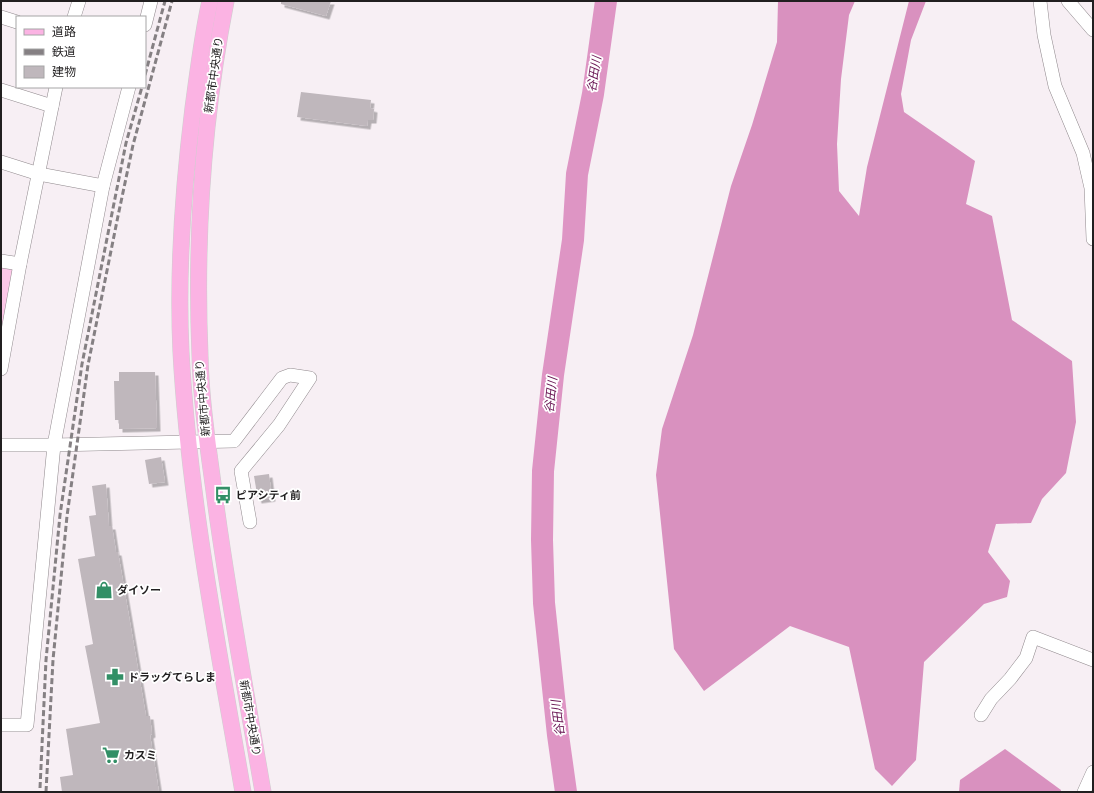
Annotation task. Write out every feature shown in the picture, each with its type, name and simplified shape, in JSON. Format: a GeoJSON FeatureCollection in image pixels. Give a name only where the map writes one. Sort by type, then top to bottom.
{"type":"FeatureCollection","features":[{"type":"Feature","properties":{"kind":"main road","name":"新都市中央通り"},"geometry":{"type":"LineString","coordinates":[[210,1],[198,70],[183,202],[180,264],[181,352],[189,443],[213,619],[243,792]]}},
{"type":"Feature","properties":{"kind":"main road","name":"新都市中央通り"},"geometry":{"type":"LineString","coordinates":[[226,1],[212,80],[205,141],[199,262],[200,357],[207,442],[231,608],[263,792]]}},
{"type":"Feature","properties":{"kind":"street"},"geometry":{"type":"LineString","coordinates":[[74,16],[79,1]]}},
{"type":"Feature","properties":{"kind":"street"},"geometry":{"type":"LineString","coordinates":[[146,21],[151,1]]}},
{"type":"Feature","properties":{"kind":"street"},"geometry":{"type":"LineString","coordinates":[[1040,1],[1044,36],[1055,86],[1083,153],[1091,188],[1093,239]]}},
{"type":"Feature","properties":{"kind":"street"},"geometry":{"type":"LineString","coordinates":[[1068,1],[1093,30]]}},
{"type":"Feature","properties":{"kind":"street"},"geometry":{"type":"LineString","coordinates":[[1,17],[16,22]]}},
{"type":"Feature","properties":{"kind":"street"},"geometry":{"type":"LineString","coordinates":[[1,369],[20,264],[56,88]]}},
{"type":"Feature","properties":{"kind":"street"},"geometry":{"type":"LineString","coordinates":[[1,725],[27,725],[54,446],[103,186],[129,88]]}},
{"type":"Feature","properties":{"kind":"street"},"geometry":{"type":"LineString","coordinates":[[1,90],[52,106]]}},
{"type":"Feature","properties":{"kind":"street"},"geometry":{"type":"LineString","coordinates":[[1,162],[38,174],[103,186]]}},
{"type":"Feature","properties":{"kind":"street"},"geometry":{"type":"LineString","coordinates":[[1,261],[20,264]]}},
{"type":"Feature","properties":{"kind":"street"},"geometry":{"type":"LineString","coordinates":[[1,445],[54,446],[234,441],[282,378],[290,375],[310,378],[279,425],[240,471],[250,522]]}},
{"type":"Feature","properties":{"kind":"street"},"geometry":{"type":"LineString","coordinates":[[982,715],[991,699],[1010,679],[1026,658],[1033,637],[1093,660]]}},
{"type":"Feature","properties":{"kind":"street"},"geometry":{"type":"LineString","coordinates":[[1084,792],[1093,772]]}},
{"type":"Feature","properties":{"kind":"shaded area"},"geometry":{"type":"Polygon","coordinates":[[[778,1],[855,1],[849,15],[841,79],[837,144],[839,191],[859,216],[867,167],[909,1],[926,1],[911,40],[901,94],[904,112],[975,161],[966,204],[992,216],[1012,320],[1072,361],[1076,422],[1066,473],[1042,499],[1031,523],[996,524],[988,552],[1010,581],[1007,597],[984,604],[924,662],[916,760],[892,786],[875,769],[849,647],[790,626],[704,691],[674,649],[656,475],[662,429],[693,335],[731,186],[752,125],[777,42],[778,1]]]}},
{"type":"Feature","properties":{"kind":"shaded area"},"geometry":{"type":"Polygon","coordinates":[[[1,261],[20,264],[1,369],[1,261]]]}},
{"type":"Feature","properties":{"kind":"shaded area"},"geometry":{"type":"Polygon","coordinates":[[[1005,749],[1061,790],[1061,792],[959,792],[960,780],[1005,749]]]}},
{"type":"Feature","properties":{"kind":"building"},"geometry":{"type":"Polygon","coordinates":[[[281,1],[331,1],[326,16],[281,4],[281,1]]]}},
{"type":"Feature","properties":{"kind":"building"},"geometry":{"type":"Polygon","coordinates":[[[301,92],[371,100],[370,108],[374,109],[373,120],[368,120],[367,126],[297,117],[301,92]]]}},
{"type":"Feature","properties":{"kind":"building"},"geometry":{"type":"Polygon","coordinates":[[[119,372],[155,372],[157,428],[119,429],[119,420],[115,420],[114,381],[119,381],[119,372]]]}},
{"type":"Feature","properties":{"kind":"building"},"geometry":{"type":"Polygon","coordinates":[[[161,457],[165,482],[149,484],[145,460],[161,457]]]}},
{"type":"Feature","properties":{"kind":"building"},"geometry":{"type":"Polygon","coordinates":[[[269,474],[272,498],[258,500],[254,476],[269,474]]]}},
{"type":"Feature","properties":{"kind":"building"},"geometry":{"type":"Polygon","coordinates":[[[106,484],[109,526],[112,526],[116,552],[118,552],[146,716],[150,716],[152,734],[150,735],[159,792],[62,792],[60,777],[73,775],[66,729],[100,723],[85,646],[93,644],[78,559],[95,556],[89,516],[96,515],[92,486],[106,484]]]}},
{"type":"Feature","properties":{"kind":"waterway","name":"谷田川"},"geometry":{"type":"LineString","coordinates":[[566,792],[558,735],[544,603],[542,540],[543,471],[553,375],[573,240],[577,174],[593,94],[606,1]]}},
{"type":"Feature","properties":{"kind":"railway"},"geometry":{"type":"LineString","coordinates":[[146,71],[165,1]]}},
{"type":"Feature","properties":{"kind":"railway"},"geometry":{"type":"LineString","coordinates":[[46,792],[53,660],[67,516],[88,365],[133,145],[172,1]]}},
{"type":"Feature","properties":{"kind":"railway"},"geometry":{"type":"LineString","coordinates":[[40,788],[46,660],[60,515],[82,364],[126,143],[142,88]]}},
{"type":"Feature","properties":{"kind":"place","name":"ピアシティ前"},"geometry":{"type":"Point","coordinates":[223,495]}},
{"type":"Feature","properties":{"kind":"place","name":"ダイソー"},"geometry":{"type":"Point","coordinates":[104,590]}},
{"type":"Feature","properties":{"kind":"place","name":"ドラッグてらしま"},"geometry":{"type":"Point","coordinates":[115,677]}},
{"type":"Feature","properties":{"kind":"place","name":"カスミ"},"geometry":{"type":"Point","coordinates":[111,755]}}]}
